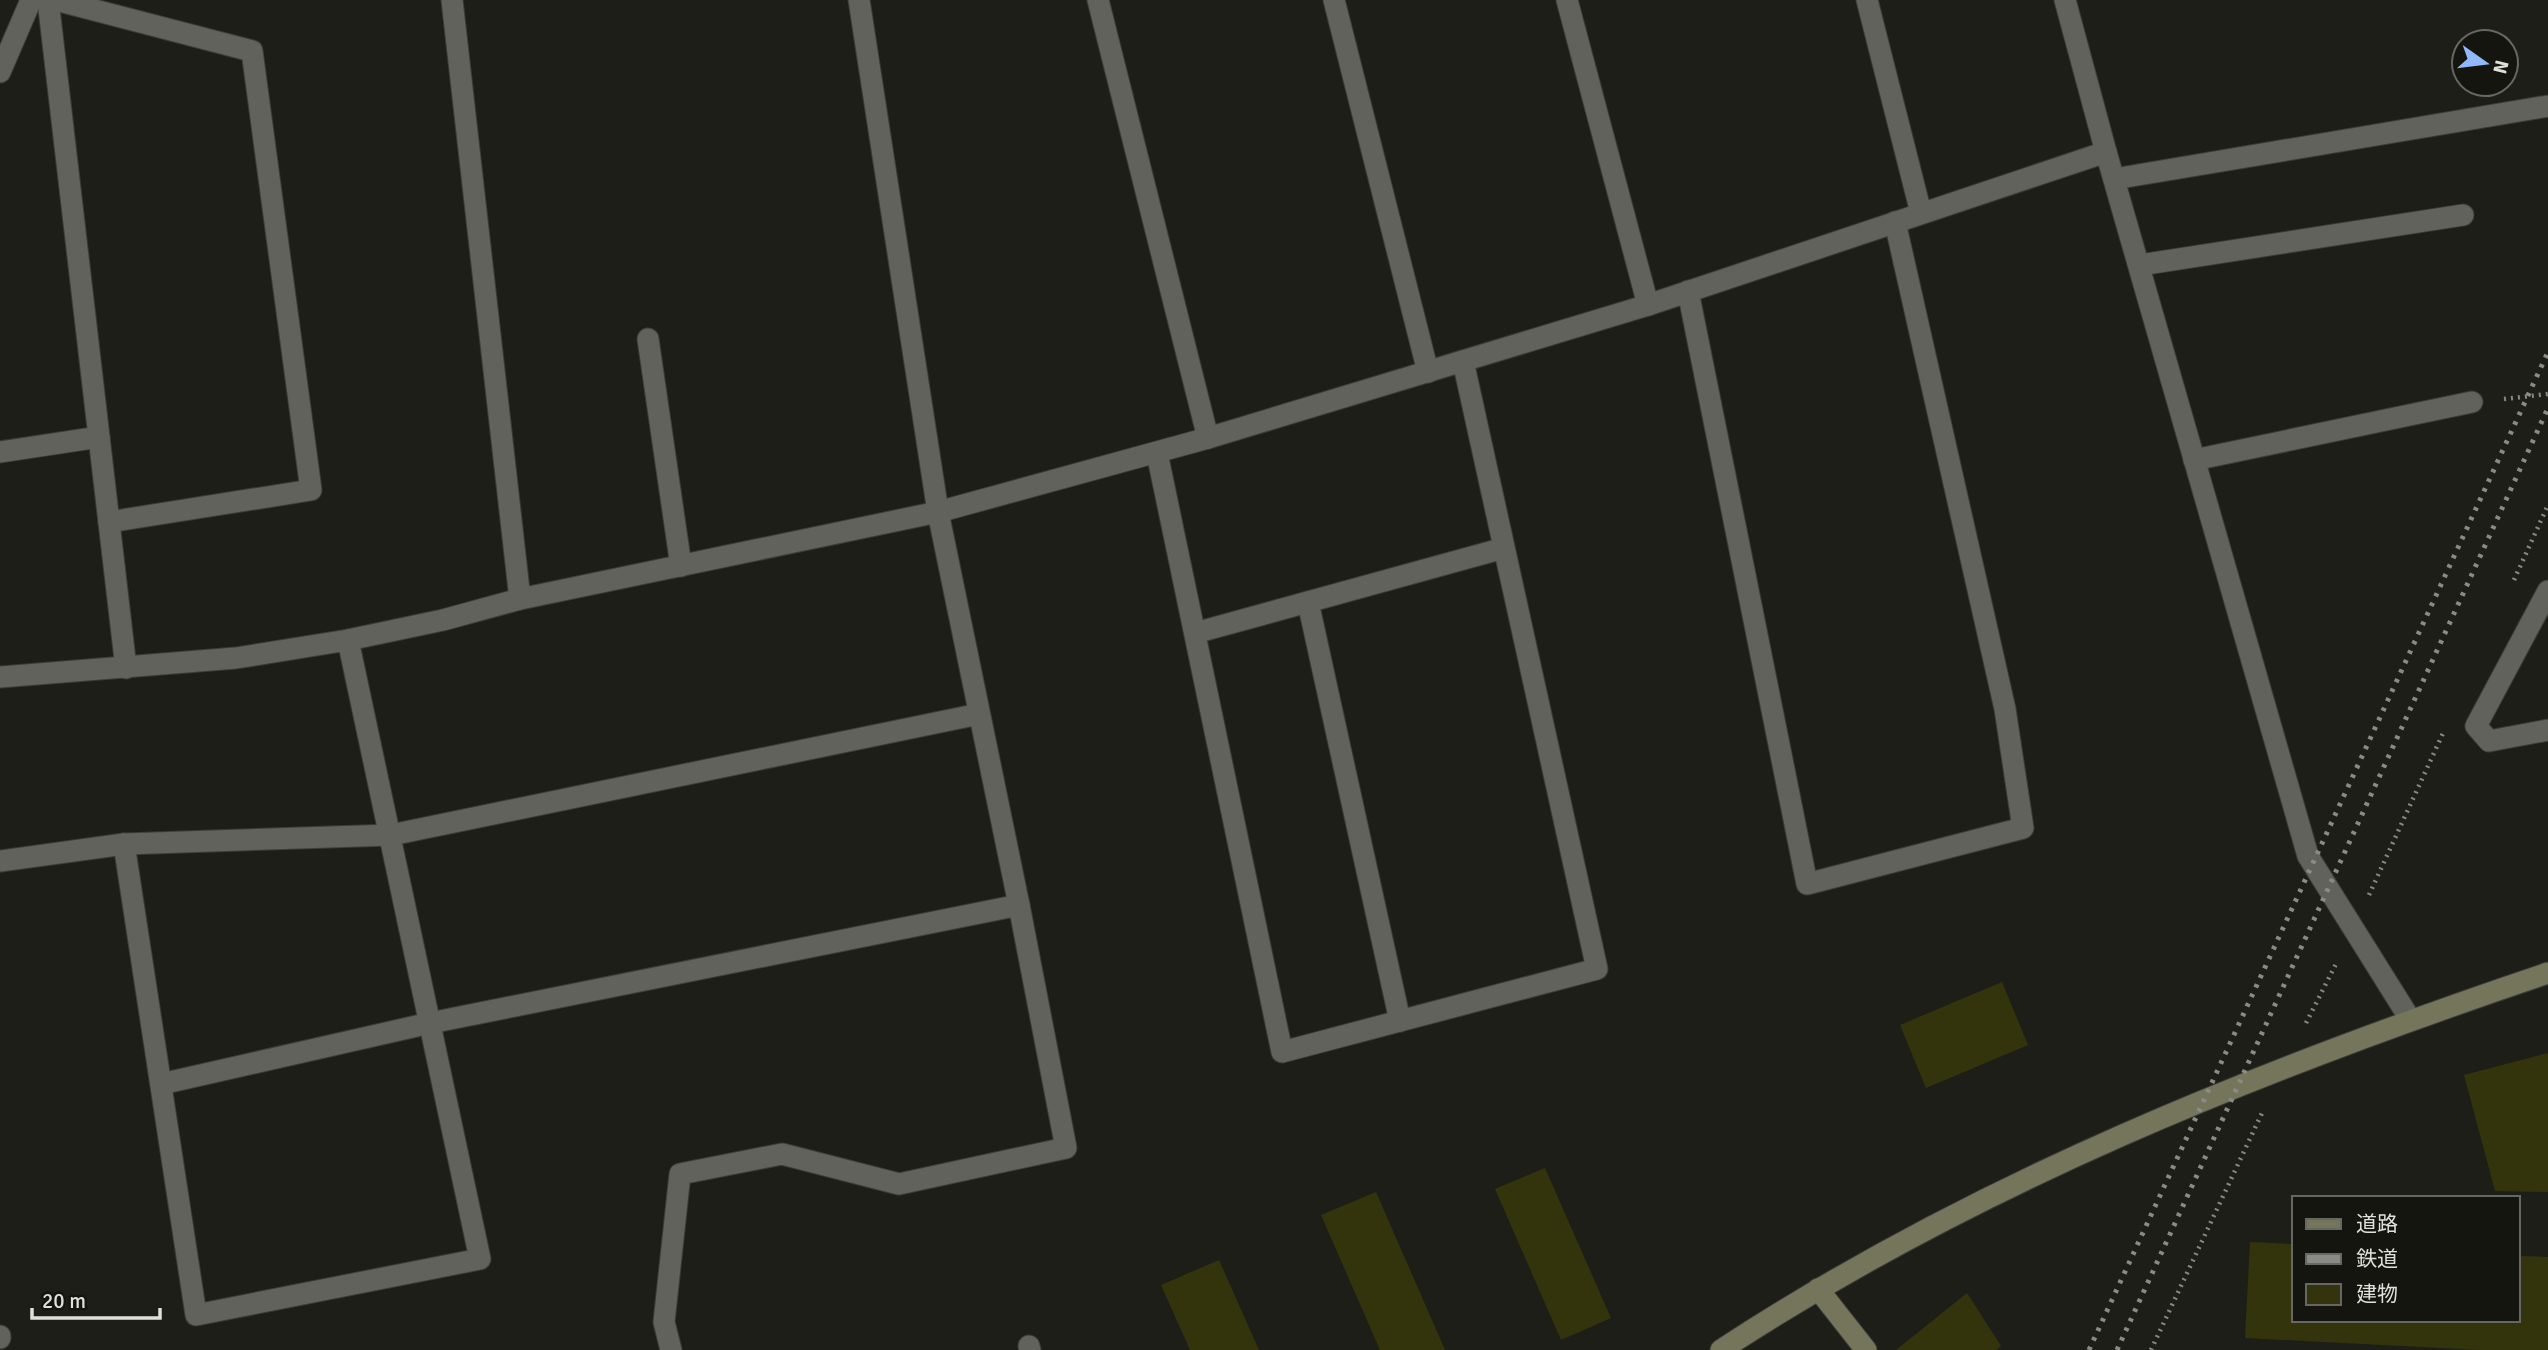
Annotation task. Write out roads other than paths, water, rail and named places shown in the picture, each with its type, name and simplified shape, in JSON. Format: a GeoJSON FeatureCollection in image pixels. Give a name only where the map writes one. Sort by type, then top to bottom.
{"type":"FeatureCollection","features":[{"type":"Feature","properties":{"kind":"street"},"geometry":{"type":"LineString","coordinates":[[0,72],[31,0]]}},
{"type":"Feature","properties":{"kind":"street"},"geometry":{"type":"LineString","coordinates":[[48,0],[126,668]]}},
{"type":"Feature","properties":{"kind":"street"},"geometry":{"type":"LineString","coordinates":[[55,0],[252,51],[311,491],[109,522]]}},
{"type":"Feature","properties":{"kind":"street"},"geometry":{"type":"LineString","coordinates":[[452,0],[520,599]]}},
{"type":"Feature","properties":{"kind":"street"},"geometry":{"type":"LineString","coordinates":[[671,1350],[663,1322],[680,1174],[782,1154],[899,1184],[1066,1148],[938,512],[859,0]]}},
{"type":"Feature","properties":{"kind":"street"},"geometry":{"type":"LineString","coordinates":[[1098,0],[1208,438]]}},
{"type":"Feature","properties":{"kind":"street"},"geometry":{"type":"LineString","coordinates":[[1334,0],[1428,372]]}},
{"type":"Feature","properties":{"kind":"street"},"geometry":{"type":"LineString","coordinates":[[1567,0],[1648,304]]}},
{"type":"Feature","properties":{"kind":"street"},"geometry":{"type":"LineString","coordinates":[[1867,0],[1921,213]]}},
{"type":"Feature","properties":{"kind":"street"},"geometry":{"type":"LineString","coordinates":[[2065,0],[2308,856],[2410,1019]]}},
{"type":"Feature","properties":{"kind":"street"},"geometry":{"type":"LineString","coordinates":[[2115,179],[2548,106]]}},
{"type":"Feature","properties":{"kind":"street"},"geometry":{"type":"LineString","coordinates":[[0,677],[236,658],[348,640],[443,620],[520,599],[938,512],[1157,453],[1428,372],[1648,304],[2106,152]]}},
{"type":"Feature","properties":{"kind":"street"},"geometry":{"type":"LineString","coordinates":[[2140,265],[2463,215]]}},
{"type":"Feature","properties":{"kind":"street"},"geometry":{"type":"LineString","coordinates":[[1688,291],[1807,884],[2023,828],[2005,709],[1895,222]]}},
{"type":"Feature","properties":{"kind":"street"},"geometry":{"type":"LineString","coordinates":[[648,339],[681,566]]}},
{"type":"Feature","properties":{"kind":"street"},"geometry":{"type":"LineString","coordinates":[[1157,453],[1282,1052],[1597,969],[1463,361]]}},
{"type":"Feature","properties":{"kind":"street"},"geometry":{"type":"LineString","coordinates":[[2194,460],[2472,402]]}},
{"type":"Feature","properties":{"kind":"street"},"geometry":{"type":"LineString","coordinates":[[0,452],[99,437]]}},
{"type":"Feature","properties":{"kind":"street"},"geometry":{"type":"LineString","coordinates":[[1195,633],[1504,548]]}},
{"type":"Feature","properties":{"kind":"street"},"geometry":{"type":"LineString","coordinates":[[2548,591],[2476,726],[2489,741],[2548,730]]}},
{"type":"Feature","properties":{"kind":"street"},"geometry":{"type":"LineString","coordinates":[[1308,602],[1400,1021]]}},
{"type":"Feature","properties":{"kind":"street"},"geometry":{"type":"LineString","coordinates":[[124,844],[195,1315],[480,1259],[348,640]]}},
{"type":"Feature","properties":{"kind":"street"},"geometry":{"type":"LineString","coordinates":[[0,861],[124,844],[391,835],[979,715]]}},
{"type":"Feature","properties":{"kind":"street"},"geometry":{"type":"LineString","coordinates":[[161,1084],[430,1023],[1018,905]]}},
{"type":"Feature","properties":{"kind":"street"},"geometry":{"type":"LineString","coordinates":[[1721,1350],[1818,1289],[2021,1180],[2146,1123],[2410,1019],[2548,973]]}},
{"type":"Feature","properties":{"kind":"street"},"geometry":{"type":"LineString","coordinates":[[1818,1289],[1866,1350]]}},
{"type":"Feature","properties":{"kind":"railway"},"geometry":{"type":"LineString","coordinates":[[2089,1350],[2548,352]]}},
{"type":"Feature","properties":{"kind":"railway"},"geometry":{"type":"LineString","coordinates":[[2117,1350],[2548,408]]}}]}
